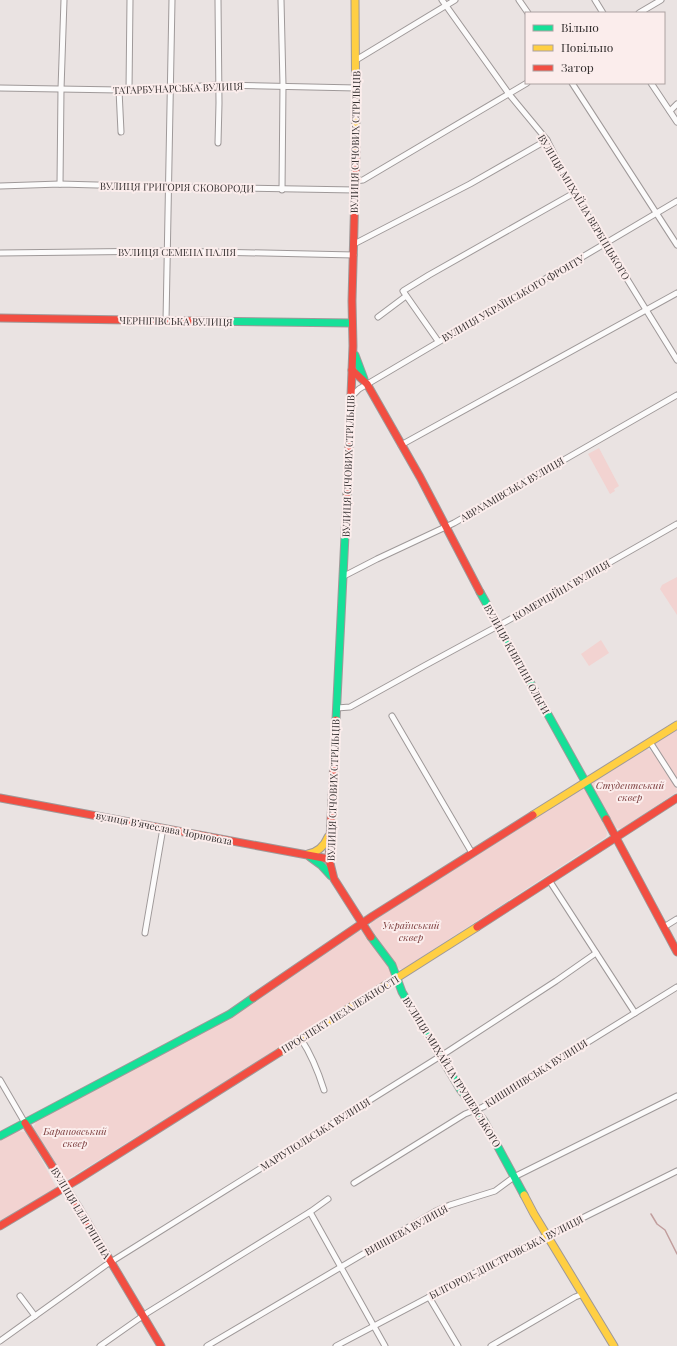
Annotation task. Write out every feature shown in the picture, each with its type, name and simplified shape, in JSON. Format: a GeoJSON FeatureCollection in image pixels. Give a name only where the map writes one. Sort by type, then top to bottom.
{"type":"FeatureCollection","features":[{"type":"Feature","properties":{"kind":"main road","name":"ВУЛИЦЯ СІЧОВИХ СТРІЛЬЦІВ"},"geometry":{"type":"LineString","coordinates":[[355,0],[355,190],[351,322],[353,346],[344,576],[329,859],[337,884],[362,923]]}},
{"type":"Feature","properties":{"kind":"main road","name":"ЧЕРНІГІВСЬКА ВУЛИЦЯ"},"geometry":{"type":"LineString","coordinates":[[0,318],[351,322]]}},
{"type":"Feature","properties":{"kind":"main road"},"geometry":{"type":"LineString","coordinates":[[353,346],[356,360],[367,384]]}},
{"type":"Feature","properties":{"kind":"main road","name":"ВУЛИЦЯ КНЯГИНІ ОЛЬГИ"},"geometry":{"type":"LineString","coordinates":[[352,370],[367,384],[420,477],[498,626],[616,837],[677,952]]}},
{"type":"Feature","properties":{"kind":"main road"},"geometry":{"type":"LineString","coordinates":[[0,1136],[230,1014],[362,923],[677,725]]}},
{"type":"Feature","properties":{"kind":"main road","name":"вулиця Вʼячеслава Чорновола"},"geometry":{"type":"LineString","coordinates":[[0,798],[329,859]]}},
{"type":"Feature","properties":{"kind":"main road","name":"ПРОСПЕКТ НЕЗАЛЕЖНОСТІ"},"geometry":{"type":"LineString","coordinates":[[0,1226],[396,979],[677,798]]}},
{"type":"Feature","properties":{"kind":"main road"},"geometry":{"type":"LineString","coordinates":[[304,854],[314,853],[322,848],[326,843],[330,831]]}},
{"type":"Feature","properties":{"kind":"main road"},"geometry":{"type":"LineString","coordinates":[[304,854],[321,865],[337,884]]}},
{"type":"Feature","properties":{"kind":"main road","name":"ВУЛИЦЯ МИХАЙЛА ГРУШЕВСЬКОГО"},"geometry":{"type":"LineString","coordinates":[[362,923],[392,965],[399,986],[465,1097],[488,1127],[514,1177],[614,1346]]}},
{"type":"Feature","properties":{"kind":"main road","name":"ВУЛИЦЯ ІЛЛІ РІПИНА"},"geometry":{"type":"LineString","coordinates":[[25,1123],[65,1186],[161,1346]]}},
{"type":"Feature","properties":{"kind":"street"},"geometry":{"type":"LineString","coordinates":[[60,184],[64,0]]}},
{"type":"Feature","properties":{"kind":"street"},"geometry":{"type":"LineString","coordinates":[[128,90],[130,0]]}},
{"type":"Feature","properties":{"kind":"street"},"geometry":{"type":"LineString","coordinates":[[166,320],[172,0]]}},
{"type":"Feature","properties":{"kind":"street"},"geometry":{"type":"LineString","coordinates":[[218,0],[218,143]]}},
{"type":"Feature","properties":{"kind":"street"},"geometry":{"type":"LineString","coordinates":[[281,0],[283,86],[282,190]]}},
{"type":"Feature","properties":{"kind":"street","name":"ВУЛИЦЯ МИХАЙЛА ВЕРБИЦЬКОГО"},"geometry":{"type":"LineString","coordinates":[[442,0],[509,94],[547,140],[574,193],[677,360]]}},
{"type":"Feature","properties":{"kind":"street"},"geometry":{"type":"LineString","coordinates":[[356,60],[455,0]]}},
{"type":"Feature","properties":{"kind":"street"},"geometry":{"type":"LineString","coordinates":[[519,0],[527,12]]}},
{"type":"Feature","properties":{"kind":"street"},"geometry":{"type":"LineString","coordinates":[[595,0],[602,12]]}},
{"type":"Feature","properties":{"kind":"street"},"geometry":{"type":"LineString","coordinates":[[641,12],[661,0]]}},
{"type":"Feature","properties":{"kind":"street"},"geometry":{"type":"LineString","coordinates":[[355,181],[363,180],[525,84]]}},
{"type":"Feature","properties":{"kind":"street"},"geometry":{"type":"LineString","coordinates":[[573,84],[677,245]]}},
{"type":"Feature","properties":{"kind":"street"},"geometry":{"type":"LineString","coordinates":[[652,84],[677,122]]}},
{"type":"Feature","properties":{"kind":"street","name":"ТАТАРБУНАРСЬКА ВУЛИЦЯ"},"geometry":{"type":"LineString","coordinates":[[0,88],[128,90],[218,85],[356,88]]}},
{"type":"Feature","properties":{"kind":"street"},"geometry":{"type":"LineString","coordinates":[[119,90],[121,132]]}},
{"type":"Feature","properties":{"kind":"street"},"geometry":{"type":"LineString","coordinates":[[670,111],[677,104]]}},
{"type":"Feature","properties":{"kind":"street"},"geometry":{"type":"LineString","coordinates":[[354,244],[470,184],[547,140]]}},
{"type":"Feature","properties":{"kind":"street","name":"ВУЛИЦЯ ГРИГОРІЯ СКОВОРОДИ"},"geometry":{"type":"LineString","coordinates":[[0,186],[60,184],[282,190],[355,190]]}},
{"type":"Feature","properties":{"kind":"street"},"geometry":{"type":"LineString","coordinates":[[438,341],[403,291],[429,274],[574,193]]}},
{"type":"Feature","properties":{"kind":"street","name":"ВУЛИЦЯ УКРАЇНСЬКОГО ФРОНТУ"},"geometry":{"type":"LineString","coordinates":[[351,397],[359,389],[438,341],[606,244],[677,201]]}},
{"type":"Feature","properties":{"kind":"street","name":"ВУЛИЦЯ СЕМЕНА ПАЛІЯ"},"geometry":{"type":"LineString","coordinates":[[0,252],[167,250],[354,255]]}},
{"type":"Feature","properties":{"kind":"street"},"geometry":{"type":"LineString","coordinates":[[401,445],[677,293]]}},
{"type":"Feature","properties":{"kind":"street"},"geometry":{"type":"LineString","coordinates":[[378,317],[406,296]]}},
{"type":"Feature","properties":{"kind":"street","name":"АВРААМІВСЬКА ВУЛИЦЯ"},"geometry":{"type":"LineString","coordinates":[[344,576],[447,527],[677,395]]}},
{"type":"Feature","properties":{"kind":"street","name":"КОМЕРЦІЙНА ВУЛИЦЯ"},"geometry":{"type":"LineString","coordinates":[[337,708],[344,709],[350,707],[498,626],[677,524]]}},
{"type":"Feature","properties":{"kind":"street"},"geometry":{"type":"LineString","coordinates":[[392,716],[472,853]]}},
{"type":"Feature","properties":{"kind":"street"},"geometry":{"type":"LineString","coordinates":[[650,742],[677,784]]}},
{"type":"Feature","properties":{"kind":"street"},"geometry":{"type":"LineString","coordinates":[[145,933],[163,828]]}},
{"type":"Feature","properties":{"kind":"street"},"geometry":{"type":"LineString","coordinates":[[549,880],[635,1012]]}},
{"type":"Feature","properties":{"kind":"street"},"geometry":{"type":"LineString","coordinates":[[664,927],[677,919]]}},
{"type":"Feature","properties":{"kind":"street","name":"МАРІУПОЛЬСЬКА ВУЛИЦЯ"},"geometry":{"type":"LineString","coordinates":[[0,1341],[111,1262],[440,1056],[556,981],[596,953]]}},
{"type":"Feature","properties":{"kind":"street","name":"КИШИНІВСЬКА ВУЛИЦЯ"},"geometry":{"type":"LineString","coordinates":[[354,1183],[465,1114],[495,1100],[677,987]]}},
{"type":"Feature","properties":{"kind":"street"},"geometry":{"type":"LineString","coordinates":[[300,1039],[311,1056],[324,1090]]}},
{"type":"Feature","properties":{"kind":"street","name":"ВУЛИЦЯ ІЛЛІ РІПИНА"},"geometry":{"type":"LineString","coordinates":[[0,1080],[25,1123]]}},
{"type":"Feature","properties":{"kind":"street","name":"ВИШНЕВА ВУЛИЦЯ"},"geometry":{"type":"LineString","coordinates":[[207,1346],[436,1211],[495,1191],[514,1177],[677,1096]]}},
{"type":"Feature","properties":{"kind":"street","name":"БІЛГОРОД-ДНІСТРОВСЬКА ВУЛИЦЯ"},"geometry":{"type":"LineString","coordinates":[[336,1346],[512,1253],[677,1171]]}},
{"type":"Feature","properties":{"kind":"street"},"geometry":{"type":"LineString","coordinates":[[100,1346],[143,1316],[310,1212],[328,1199]]}},
{"type":"Feature","properties":{"kind":"street"},"geometry":{"type":"LineString","coordinates":[[310,1212],[385,1346]]}},
{"type":"Feature","properties":{"kind":"street"},"geometry":{"type":"LineString","coordinates":[[491,1346],[575,1296],[583,1294]]}},
{"type":"Feature","properties":{"kind":"street"},"geometry":{"type":"LineString","coordinates":[[20,1296],[35,1316]]}},
{"type":"Feature","properties":{"kind":"street"},"geometry":{"type":"LineString","coordinates":[[429,1297],[458,1346]]}},
{"type":"Feature","properties":{"kind":"green space"},"geometry":{"type":"Polygon","coordinates":[[[599,448],[619,486],[610,494],[588,454],[599,448]]]}},
{"type":"Feature","properties":{"kind":"green space"},"geometry":{"type":"Polygon","coordinates":[[[677,577],[677,615],[660,589],[662,585],[677,577]]]}},
{"type":"Feature","properties":{"kind":"green space"},"geometry":{"type":"Polygon","coordinates":[[[601,640],[609,653],[589,666],[581,654],[601,640]]]}},
{"type":"Feature","properties":{"kind":"green space","name":"Студентський сквер"},"geometry":{"type":"Polygon","coordinates":[[[677,729],[677,780],[655,745],[656,742],[677,729]]]}},
{"type":"Feature","properties":{"kind":"green space","name":"Студентський сквер"},"geometry":{"type":"Polygon","coordinates":[[[647,749],[654,753],[677,789],[677,792],[621,829],[616,828],[593,788],[592,782],[647,749]]]}},
{"type":"Feature","properties":{"kind":"green space","name":"Український сквер"},"geometry":{"type":"Polygon","coordinates":[[[583,788],[587,791],[604,821],[607,833],[606,837],[403,969],[397,967],[370,928],[371,922],[583,788]]]}},
{"type":"Feature","properties":{"kind":"green space","name":"Барановський сквер"},"geometry":{"type":"Polygon","coordinates":[[[357,931],[362,931],[364,933],[391,971],[392,974],[389,978],[65,1181],[33,1128],[36,1122],[232,1017],[357,931]]]}},
{"type":"Feature","properties":{"kind":"green space"},"geometry":{"type":"Polygon","coordinates":[[[16,1131],[25,1132],[29,1136],[56,1188],[0,1224],[0,1140],[16,1131]]]}},
{"type":"Feature","properties":{"kind":"waterway"},"geometry":{"type":"LineString","coordinates":[[651,1214],[657,1224],[665,1230],[677,1254]]}},
{"type":"Feature","properties":{"kind":"traffic: fast"},"geometry":{"type":"LineString","coordinates":[[195,321],[351,323]]}},
{"type":"Feature","properties":{"kind":"traffic: fast"},"geometry":{"type":"LineString","coordinates":[[355,355],[364,379]]}},
{"type":"Feature","properties":{"kind":"traffic: fast"},"geometry":{"type":"LineString","coordinates":[[336,720],[347,494]]}},
{"type":"Feature","properties":{"kind":"traffic: fast"},"geometry":{"type":"LineString","coordinates":[[480,592],[606,819]]}},
{"type":"Feature","properties":{"kind":"traffic: fast"},"geometry":{"type":"LineString","coordinates":[[310,857],[321,865],[331,876]]}},
{"type":"Feature","properties":{"kind":"traffic: fast"},"geometry":{"type":"LineString","coordinates":[[371,937],[392,965],[402,992],[460,1089],[484,1121],[524,1195]]}},
{"type":"Feature","properties":{"kind":"traffic: fast"},"geometry":{"type":"LineString","coordinates":[[0,1136],[230,1014],[253,998]]}},
{"type":"Feature","properties":{"kind":"traffic: slow"},"geometry":{"type":"LineString","coordinates":[[355,0],[356,153]]}},
{"type":"Feature","properties":{"kind":"traffic: slow"},"geometry":{"type":"LineString","coordinates":[[533,815],[677,725]]}},
{"type":"Feature","properties":{"kind":"traffic: slow"},"geometry":{"type":"LineString","coordinates":[[308,854],[315,852],[325,844],[328,837]]}},
{"type":"Feature","properties":{"kind":"traffic: slow"},"geometry":{"type":"LineString","coordinates":[[280,1052],[477,927]]}},
{"type":"Feature","properties":{"kind":"traffic: slow"},"geometry":{"type":"LineString","coordinates":[[524,1195],[614,1346]]}},
{"type":"Feature","properties":{"kind":"traffic: jam"},"geometry":{"type":"LineString","coordinates":[[347,494],[353,346],[352,301],[356,153]]}},
{"type":"Feature","properties":{"kind":"traffic: jam"},"geometry":{"type":"LineString","coordinates":[[0,318],[195,321]]}},
{"type":"Feature","properties":{"kind":"traffic: jam"},"geometry":{"type":"LineString","coordinates":[[352,370],[367,384],[420,477],[480,592]]}},
{"type":"Feature","properties":{"kind":"traffic: jam"},"geometry":{"type":"LineString","coordinates":[[336,720],[329,859],[334,879],[371,937]]}},
{"type":"Feature","properties":{"kind":"traffic: jam"},"geometry":{"type":"LineString","coordinates":[[0,798],[329,859]]}},
{"type":"Feature","properties":{"kind":"traffic: jam"},"geometry":{"type":"LineString","coordinates":[[477,927],[677,798]]}},
{"type":"Feature","properties":{"kind":"traffic: jam"},"geometry":{"type":"LineString","coordinates":[[253,998],[373,916],[533,815]]}},
{"type":"Feature","properties":{"kind":"traffic: jam"},"geometry":{"type":"LineString","coordinates":[[606,819],[677,952]]}},
{"type":"Feature","properties":{"kind":"traffic: jam"},"geometry":{"type":"LineString","coordinates":[[0,1226],[77,1180],[280,1052]]}},
{"type":"Feature","properties":{"kind":"traffic: jam"},"geometry":{"type":"LineString","coordinates":[[25,1123],[80,1210],[161,1346]]}}]}
